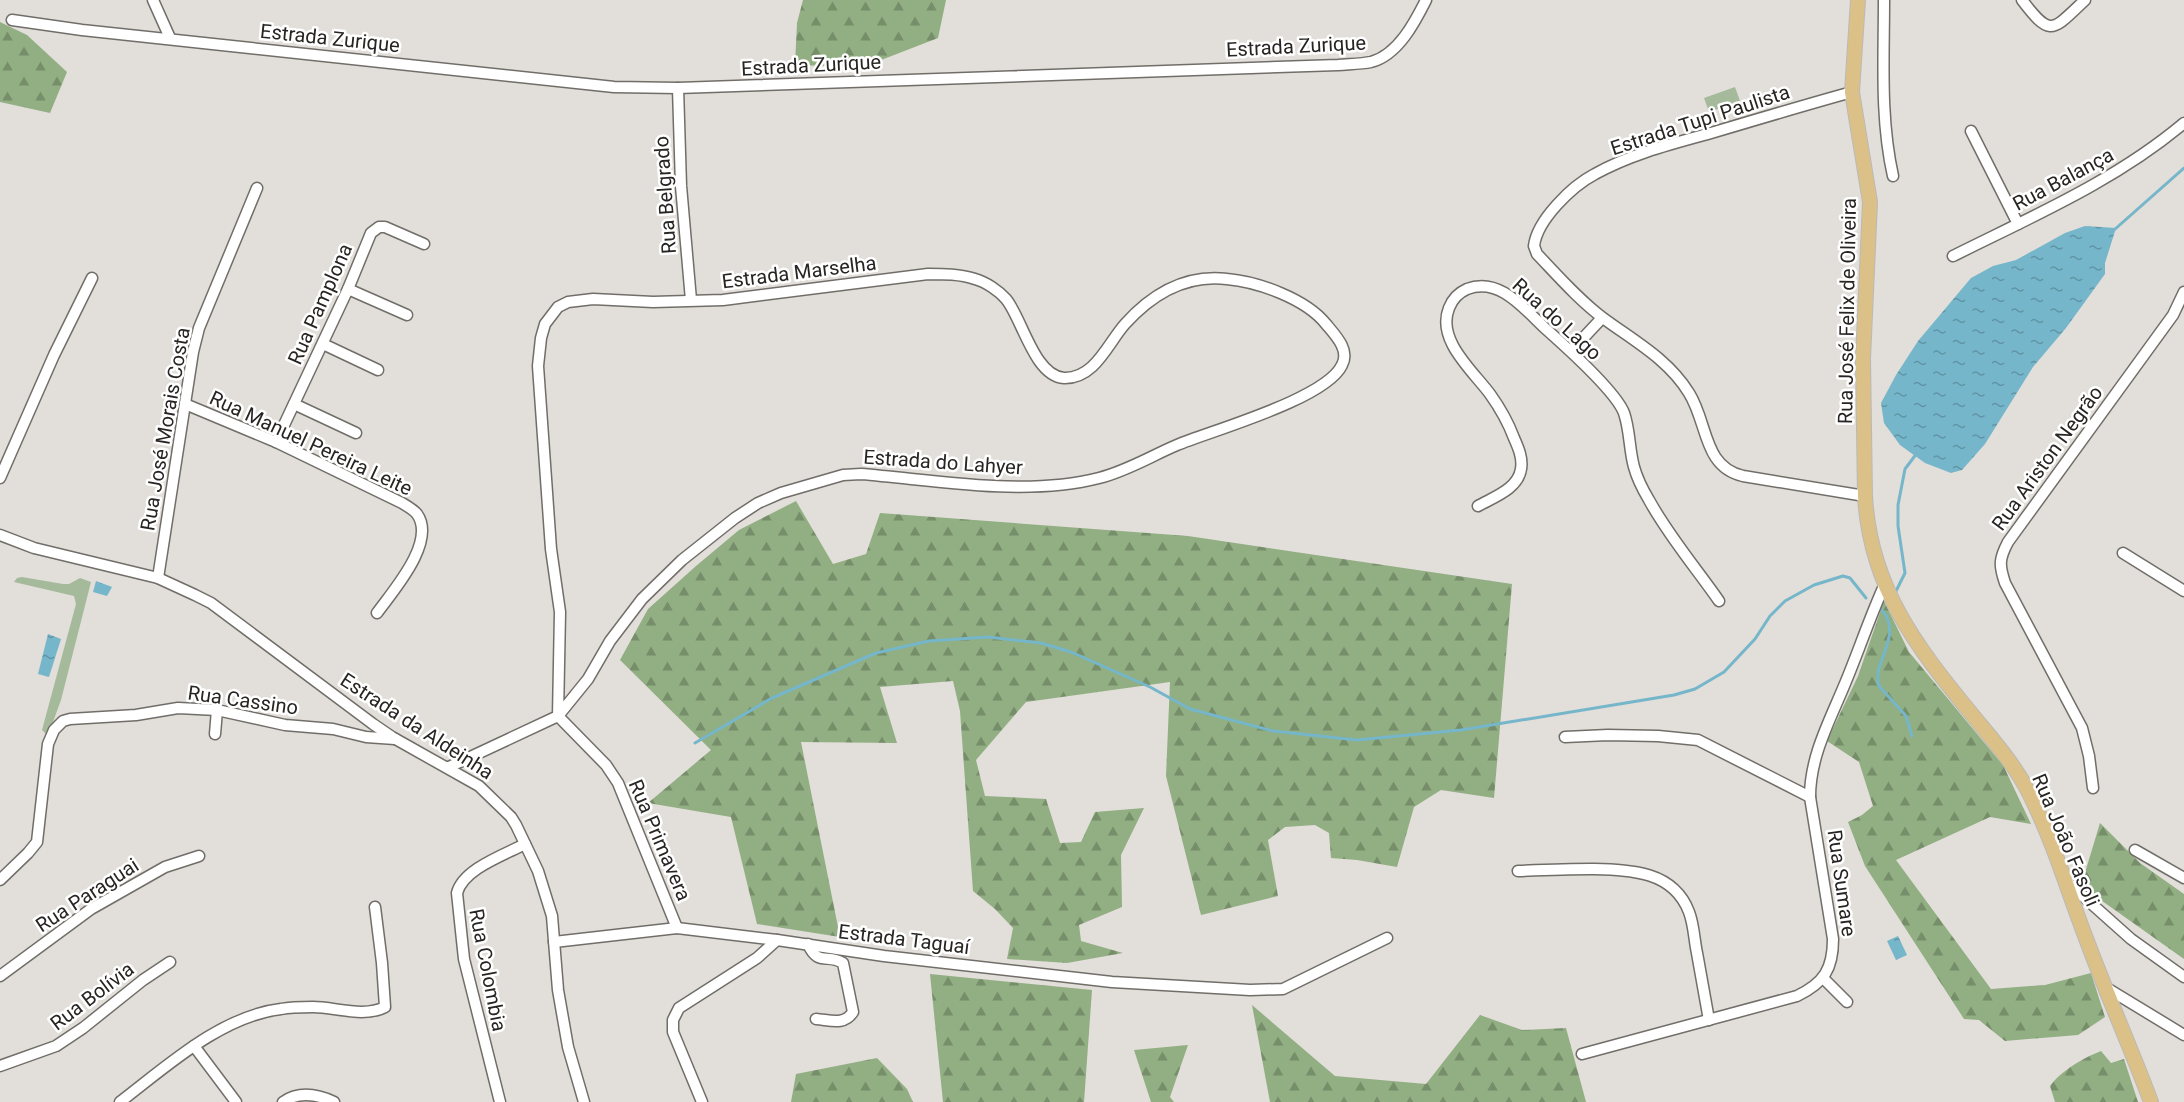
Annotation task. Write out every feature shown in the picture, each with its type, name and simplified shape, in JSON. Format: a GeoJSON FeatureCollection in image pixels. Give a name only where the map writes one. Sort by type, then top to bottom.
{"type":"FeatureCollection","features":[{"type":"Feature","properties":{"kind":"main road","name":"Rua José Felix de Oliveira"},"geometry":{"type":"LineString","coordinates":[[1857,0],[1852,92],[1870,202],[1863,359],[1865,496],[1873,548],[1884,586]]}},
{"type":"Feature","properties":{"kind":"main road","name":"Rua João Fasoli"},"geometry":{"type":"LineString","coordinates":[[1884,586],[1929,661],[2015,769],[2041,819],[2151,1102]]}},
{"type":"Feature","properties":{"kind":"street"},"geometry":{"type":"LineString","coordinates":[[153,0],[170,39]]}},
{"type":"Feature","properties":{"kind":"street","name":"Estrada Zurique"},"geometry":{"type":"LineString","coordinates":[[12,20],[614,87],[678,88],[1372,62],[1384,57],[1400,41],[1416,20],[1426,0]]}},
{"type":"Feature","properties":{"kind":"street"},"geometry":{"type":"LineString","coordinates":[[1884,0],[1884,117],[1893,176]]}},
{"type":"Feature","properties":{"kind":"street"},"geometry":{"type":"LineString","coordinates":[[2022,0],[2038,21],[2048,26],[2059,22],[2085,0]]}},
{"type":"Feature","properties":{"kind":"street","name":"Rua Belgrado"},"geometry":{"type":"LineString","coordinates":[[678,88],[681,186],[691,300]]}},
{"type":"Feature","properties":{"kind":"street","name":"Estrada Tupi Paulista"},"geometry":{"type":"LineString","coordinates":[[1852,92],[1637,155],[1593,175],[1570,192],[1550,212],[1534,246],[1537,254],[1602,318],[1661,359],[1679,378],[1690,394],[1718,463],[1728,472],[1865,496]]}},
{"type":"Feature","properties":{"kind":"street","name":"Rua Balança"},"geometry":{"type":"LineString","coordinates":[[1953,256],[2115,173],[2164,140],[2184,123]]}},
{"type":"Feature","properties":{"kind":"street"},"geometry":{"type":"LineString","coordinates":[[1971,130],[2018,224]]}},
{"type":"Feature","properties":{"kind":"street","name":"Rua José Morais Costa"},"geometry":{"type":"LineString","coordinates":[[158,578],[193,352],[199,328],[257,188]]}},
{"type":"Feature","properties":{"kind":"street","name":"Rua Pamplona"},"geometry":{"type":"LineString","coordinates":[[276,442],[375,229],[385,227],[424,244]]}},
{"type":"Feature","properties":{"kind":"street","name":"Estrada Marselha"},"geometry":{"type":"LineString","coordinates":[[558,716],[560,612],[551,549],[538,366],[541,338],[549,317],[558,307],[568,302],[593,299],[653,303],[734,299],[928,274],[956,274],[976,279],[992,287],[1006,298],[1038,358],[1047,369],[1062,378],[1087,371],[1097,362],[1125,323],[1167,288],[1193,279],[1227,279],[1296,299],[1323,320],[1345,353]]}},
{"type":"Feature","properties":{"kind":"street"},"geometry":{"type":"LineString","coordinates":[[0,478],[54,355],[92,278]]}},
{"type":"Feature","properties":{"kind":"street","name":"Rua do Lago"},"geometry":{"type":"LineString","coordinates":[[1478,506],[1507,490],[1517,480],[1521,468],[1519,450],[1502,411],[1454,347],[1445,321],[1449,306],[1457,295],[1470,288],[1488,286],[1509,296],[1571,351],[1615,398],[1624,411],[1634,467],[1650,501],[1719,601]]}},
{"type":"Feature","properties":{"kind":"street"},"geometry":{"type":"LineString","coordinates":[[348,289],[407,315]]}},
{"type":"Feature","properties":{"kind":"street","name":"Rua Ariston Negrão"},"geometry":{"type":"LineString","coordinates":[[2093,788],[2089,756],[2082,728],[2006,583],[2000,567],[2002,554],[2008,542],[2173,315],[2184,292]]}},
{"type":"Feature","properties":{"kind":"street"},"geometry":{"type":"LineString","coordinates":[[1571,351],[1602,318]]}},
{"type":"Feature","properties":{"kind":"street"},"geometry":{"type":"LineString","coordinates":[[323,344],[378,370]]}},
{"type":"Feature","properties":{"kind":"street","name":"Estrada do Lahyer"},"geometry":{"type":"LineString","coordinates":[[449,767],[558,716],[588,679],[610,641],[642,599],[681,560],[758,503],[782,493],[843,475],[861,474],[1002,485],[1064,483],[1098,479],[1130,468],[1179,444],[1294,401],[1338,373],[1344,363],[1345,353]]}},
{"type":"Feature","properties":{"kind":"street","name":"Rua Manuel Pereira Leite"},"geometry":{"type":"LineString","coordinates":[[185,404],[276,442],[402,503],[417,514],[421,524],[421,537],[415,559],[377,613]]}},
{"type":"Feature","properties":{"kind":"street"},"geometry":{"type":"LineString","coordinates":[[294,404],[356,433]]}},
{"type":"Feature","properties":{"kind":"street","name":"Estrada da Aldeinha"},"geometry":{"type":"LineString","coordinates":[[0,535],[34,548],[158,578],[211,603],[396,739],[449,767],[479,786],[494,799],[511,817],[525,844],[538,871],[552,916],[558,990],[568,1047],[585,1102]]}},
{"type":"Feature","properties":{"kind":"street"},"geometry":{"type":"LineString","coordinates":[[2123,553],[2184,591]]}},
{"type":"Feature","properties":{"kind":"street","name":"Rua Sumare"},"geometry":{"type":"LineString","coordinates":[[1823,978],[1833,956],[1833,939],[1810,797],[1810,782],[1820,743],[1884,586]]}},
{"type":"Feature","properties":{"kind":"street","name":"Rua Cassino"},"geometry":{"type":"LineString","coordinates":[[0,880],[37,842],[44,766],[50,737],[63,721],[89,717],[136,716],[178,708],[217,710],[285,725],[333,729],[366,737],[396,739]]}},
{"type":"Feature","properties":{"kind":"street"},"geometry":{"type":"LineString","coordinates":[[215,734],[217,710]]}},
{"type":"Feature","properties":{"kind":"street","name":"Rua Primavera"},"geometry":{"type":"LineString","coordinates":[[558,716],[606,765],[618,783],[677,928]]}},
{"type":"Feature","properties":{"kind":"street"},"geometry":{"type":"LineString","coordinates":[[1564,737],[1628,735],[1698,740],[1810,797]]}},
{"type":"Feature","properties":{"kind":"street","name":"Rua Colombia"},"geometry":{"type":"LineString","coordinates":[[500,1102],[464,959],[457,893],[458,887],[466,877],[525,844]]}},
{"type":"Feature","properties":{"kind":"street"},"geometry":{"type":"LineString","coordinates":[[2135,850],[2184,878]]}},
{"type":"Feature","properties":{"kind":"street","name":"Rua Paraguai"},"geometry":{"type":"LineString","coordinates":[[0,976],[91,909],[165,867],[199,856]]}},
{"type":"Feature","properties":{"kind":"street"},"geometry":{"type":"LineString","coordinates":[[1518,871],[1629,870],[1648,874],[1670,887],[1685,905],[1693,926],[1709,1020]]}},
{"type":"Feature","properties":{"kind":"street"},"geometry":{"type":"LineString","coordinates":[[2062,877],[2131,939],[2184,977]]}},
{"type":"Feature","properties":{"kind":"street"},"geometry":{"type":"LineString","coordinates":[[120,1102],[194,1046],[247,1018],[277,1009],[313,1007],[373,1012],[385,1007],[375,907]]}},
{"type":"Feature","properties":{"kind":"street","name":"Estrada Taguaí"},"geometry":{"type":"LineString","coordinates":[[554,942],[677,928],[884,956],[1112,982],[1250,990],[1283,989],[1387,939]]}},
{"type":"Feature","properties":{"kind":"street"},"geometry":{"type":"LineString","coordinates":[[702,1102],[673,1032],[673,1020],[679,1008],[757,958],[777,940]]}},
{"type":"Feature","properties":{"kind":"street"},"geometry":{"type":"LineString","coordinates":[[808,944],[817,958],[840,960],[843,963],[853,1012],[842,1022],[816,1019]]}},
{"type":"Feature","properties":{"kind":"street","name":"Rua Bolívia"},"geometry":{"type":"LineString","coordinates":[[0,1066],[56,1046],[170,962]]}},
{"type":"Feature","properties":{"kind":"street"},"geometry":{"type":"LineString","coordinates":[[1582,1054],[1797,996],[1812,988],[1823,978],[1847,1002]]}},
{"type":"Feature","properties":{"kind":"street"},"geometry":{"type":"LineString","coordinates":[[2105,987],[2184,1035]]}},
{"type":"Feature","properties":{"kind":"street"},"geometry":{"type":"LineString","coordinates":[[194,1046],[236,1102]]}},
{"type":"Feature","properties":{"kind":"street"},"geometry":{"type":"LineString","coordinates":[[283,1102],[291,1096],[301,1094],[320,1096],[334,1102]]}},
{"type":"Feature","properties":{"kind":"green space"},"geometry":{"type":"Polygon","coordinates":[[[803,0],[946,0],[938,38],[863,67],[795,65],[797,23],[803,0]]]}},
{"type":"Feature","properties":{"kind":"green space"},"geometry":{"type":"Polygon","coordinates":[[[0,22],[27,35],[67,72],[50,113],[0,102],[0,22]]]}},
{"type":"Feature","properties":{"kind":"green space"},"geometry":{"type":"Polygon","coordinates":[[[1735,87],[1740,101],[1709,112],[1704,98],[1735,87]]]}},
{"type":"Feature","properties":{"kind":"green space"},"geometry":{"type":"Polygon","coordinates":[[[796,501],[833,564],[866,554],[880,513],[1188,536],[1512,584],[1494,798],[1441,790],[1414,807],[1397,867],[1331,858],[1329,833],[1315,825],[1285,827],[1268,840],[1278,896],[1201,915],[1166,776],[1170,682],[1026,702],[976,760],[985,796],[1046,799],[1060,843],[1081,842],[1095,812],[1144,808],[1121,855],[1122,907],[1079,925],[1081,941],[1123,953],[1067,963],[1007,959],[1013,928],[973,891],[960,711],[953,681],[880,687],[897,743],[801,742],[840,937],[757,924],[731,817],[648,803],[711,750],[620,660],[648,609],[739,530],[796,501]]]}},
{"type":"Feature","properties":{"kind":"green space"},"geometry":{"type":"Polygon","coordinates":[[[17,578],[63,584],[69,584],[80,578],[91,582],[61,700],[46,734],[42,730],[76,604],[74,596],[14,582],[17,578]]]}},
{"type":"Feature","properties":{"kind":"green space"},"geometry":{"type":"Polygon","coordinates":[[[1884,601],[1909,652],[2003,765],[2031,824],[1990,817],[1896,860],[1991,989],[2045,985],[2091,973],[2105,1017],[2078,1035],[2005,1041],[1979,1020],[1964,1019],[1865,866],[1848,822],[1873,806],[1859,762],[1827,741],[1858,676],[1884,601]]]}},
{"type":"Feature","properties":{"kind":"green space"},"geometry":{"type":"Polygon","coordinates":[[[2100,823],[2140,863],[2184,894],[2184,959],[2081,886],[2100,823]]]}},
{"type":"Feature","properties":{"kind":"green space"},"geometry":{"type":"Polygon","coordinates":[[[930,974],[1092,990],[1084,1102],[943,1102],[930,974]]]}},
{"type":"Feature","properties":{"kind":"green space"},"geometry":{"type":"Polygon","coordinates":[[[1252,1005],[1335,1076],[1426,1084],[1480,1015],[1522,1030],[1566,1028],[1586,1102],[1270,1102],[1252,1005]]]}},
{"type":"Feature","properties":{"kind":"green space"},"geometry":{"type":"Polygon","coordinates":[[[1188,1045],[1170,1097],[1174,1102],[1151,1102],[1134,1050],[1188,1045]]]}},
{"type":"Feature","properties":{"kind":"green space"},"geometry":{"type":"Polygon","coordinates":[[[2101,1051],[2111,1063],[2124,1059],[2138,1102],[2055,1102],[2050,1086],[2055,1080],[2087,1057],[2101,1051]]]}},
{"type":"Feature","properties":{"kind":"green space"},"geometry":{"type":"Polygon","coordinates":[[[877,1058],[907,1089],[913,1102],[791,1102],[796,1074],[877,1058]]]}},
{"type":"Feature","properties":{"kind":"water"},"geometry":{"type":"Polygon","coordinates":[[[2085,226],[2116,228],[2105,263],[2105,274],[2066,328],[2033,367],[1985,444],[1962,470],[1951,473],[1925,463],[1900,445],[1884,423],[1881,403],[1918,341],[1971,278],[1993,266],[2016,260],[2065,233],[2085,226]]]}},
{"type":"Feature","properties":{"kind":"water"},"geometry":{"type":"Polygon","coordinates":[[[96,581],[112,587],[107,596],[93,592],[96,581]]]}},
{"type":"Feature","properties":{"kind":"water"},"geometry":{"type":"Polygon","coordinates":[[[48,634],[61,639],[49,677],[38,674],[48,634]]]}},
{"type":"Feature","properties":{"kind":"water"},"geometry":{"type":"Polygon","coordinates":[[[1898,936],[1907,955],[1896,960],[1887,941],[1898,936]]]}},
{"type":"Feature","properties":{"kind":"waterway"},"geometry":{"type":"LineString","coordinates":[[2114,230],[2184,168]]}},
{"type":"Feature","properties":{"kind":"waterway"},"geometry":{"type":"LineString","coordinates":[[1896,591],[1905,573],[1898,526],[1898,505],[1905,469],[1917,453]]}},
{"type":"Feature","properties":{"kind":"waterway"},"geometry":{"type":"LineString","coordinates":[[695,743],[772,698],[876,653],[929,641],[988,637],[1041,643],[1071,652],[1150,687],[1190,709],[1273,731],[1357,740],[1461,730],[1674,695],[1695,689],[1724,672],[1755,639],[1770,616],[1785,601],[1814,585],[1843,576],[1850,578],[1866,598]]}},
{"type":"Feature","properties":{"kind":"waterway"},"geometry":{"type":"LineString","coordinates":[[1881,609],[1890,629],[1889,639],[1879,667],[1879,686],[1906,716],[1912,736]]}}]}
